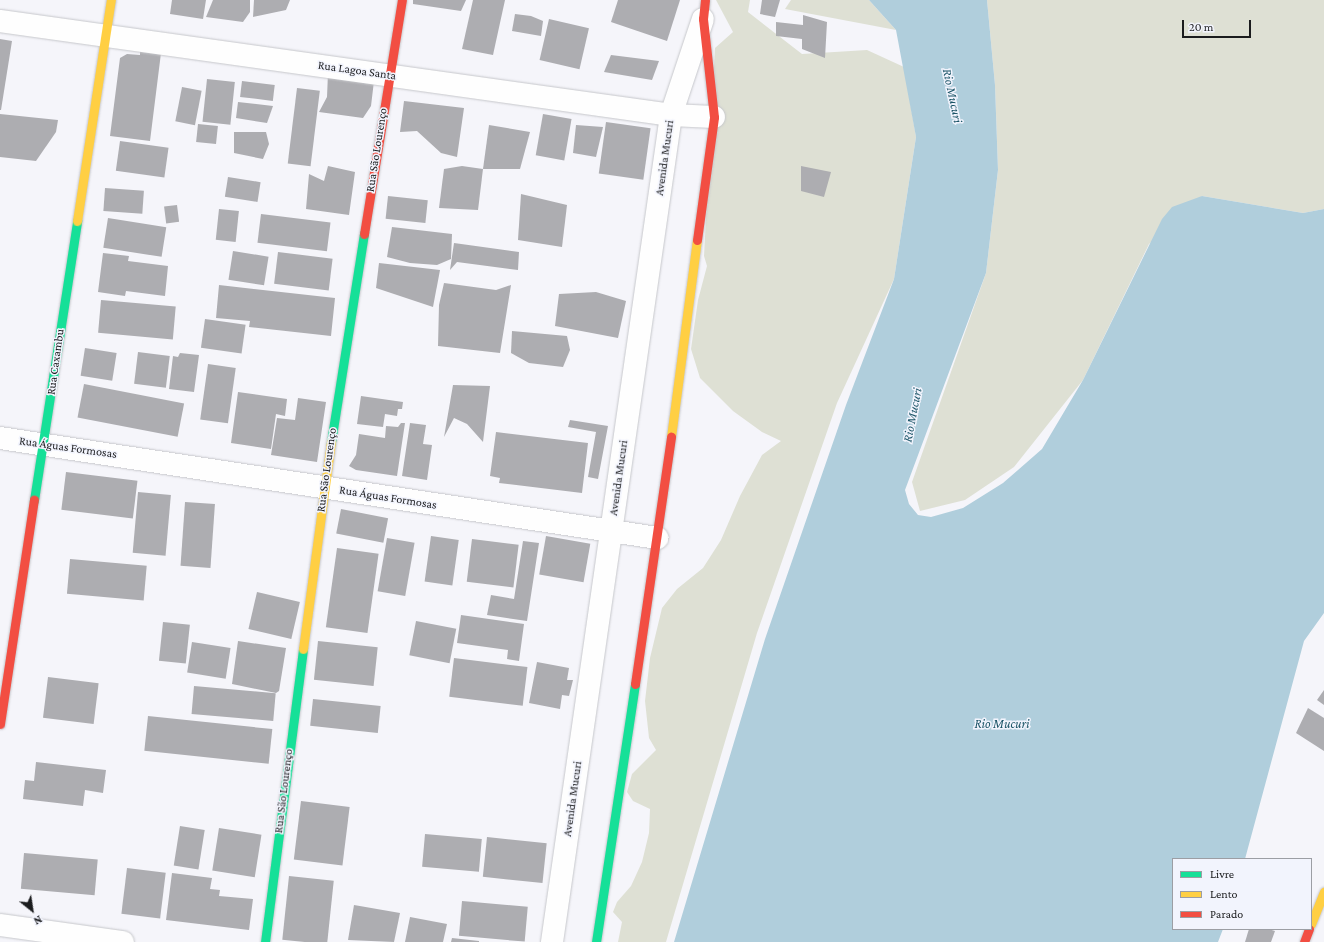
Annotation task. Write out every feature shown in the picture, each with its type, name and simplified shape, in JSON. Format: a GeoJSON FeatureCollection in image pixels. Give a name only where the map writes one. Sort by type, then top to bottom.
{"type":"FeatureCollection","features":[{"type":"Feature","properties":{"kind":"street","name":"Rua Caxambu"},"geometry":{"type":"LineString","coordinates":[[0,724],[111,0]]}},
{"type":"Feature","properties":{"kind":"street","name":"Rua São Lourenço"},"geometry":{"type":"LineString","coordinates":[[265,942],[323,489],[402,0]]}},
{"type":"Feature","properties":{"kind":"street","name":"Avenida Mucuri"},"geometry":{"type":"LineString","coordinates":[[552,942],[671,115],[704,10]]}},
{"type":"Feature","properties":{"kind":"street","name":"Avenida Mucuri"},"geometry":{"type":"LineString","coordinates":[[596,942],[657,538],[714,117],[704,10]]}},
{"type":"Feature","properties":{"kind":"street","name":"Rua Lagoa Santa"},"geometry":{"type":"LineString","coordinates":[[0,21],[671,115],[714,117]]}},
{"type":"Feature","properties":{"kind":"street","name":"Rua Águas Formosas"},"geometry":{"type":"LineString","coordinates":[[0,438],[44,443],[323,489],[657,538]]}},
{"type":"Feature","properties":{"kind":"street"},"geometry":{"type":"LineString","coordinates":[[1312,921],[1324,891]]}},
{"type":"Feature","properties":{"kind":"street"},"geometry":{"type":"LineString","coordinates":[[0,925],[123,942]]}},
{"type":"Feature","properties":{"kind":"street"},"geometry":{"type":"LineString","coordinates":[[1304,942],[1309,930]]}},
{"type":"Feature","properties":{"kind":"shaded area"},"geometry":{"type":"Polygon","coordinates":[[[716,0],[750,0],[748,12],[802,54],[867,50],[904,67],[916,137],[894,279],[837,403],[757,633],[666,942],[618,942],[622,922],[613,912],[617,902],[631,886],[642,862],[649,833],[650,809],[633,801],[627,792],[632,774],[656,750],[649,738],[645,701],[650,658],[662,608],[677,589],[703,568],[721,540],[740,496],[762,455],[781,441],[762,432],[733,411],[700,378],[691,349],[698,300],[707,266],[704,256],[715,48],[733,32],[716,0]]]}},
{"type":"Feature","properties":{"kind":"shaded area"},"geometry":{"type":"Polygon","coordinates":[[[791,0],[869,0],[896,30],[785,9],[791,0]]]}},
{"type":"Feature","properties":{"kind":"shaded area"},"geometry":{"type":"Polygon","coordinates":[[[987,0],[1324,0],[1324,209],[1303,213],[1202,196],[1149,244],[1083,380],[1014,467],[965,500],[920,511],[912,482],[986,273],[998,170],[995,85],[987,0]]]}},
{"type":"Feature","properties":{"kind":"water","name":"Rio Mucuri"},"geometry":{"type":"Polygon","coordinates":[[[869,0],[987,0],[995,85],[998,170],[986,273],[905,490],[909,504],[918,515],[931,517],[963,508],[1003,483],[1042,449],[1083,380],[1162,219],[1172,207],[1202,196],[1303,213],[1324,209],[1324,613],[1304,641],[1245,858],[1172,858],[1172,930],[1223,930],[1218,942],[674,942],[765,639],[846,405],[894,279],[916,137],[896,30],[869,0]]]}},
{"type":"Feature","properties":{"kind":"building"},"geometry":{"type":"Polygon","coordinates":[[[172,0],[206,0],[203,19],[170,14],[172,0]]]}},
{"type":"Feature","properties":{"kind":"building"},"geometry":{"type":"Polygon","coordinates":[[[213,0],[250,0],[250,12],[243,22],[206,17],[213,0]]]}},
{"type":"Feature","properties":{"kind":"building"},"geometry":{"type":"Polygon","coordinates":[[[254,0],[290,0],[286,10],[253,17],[254,0]]]}},
{"type":"Feature","properties":{"kind":"building"},"geometry":{"type":"Polygon","coordinates":[[[413,0],[466,0],[461,11],[413,4],[413,0]]]}},
{"type":"Feature","properties":{"kind":"building"},"geometry":{"type":"Polygon","coordinates":[[[473,0],[505,0],[493,55],[462,49],[473,0]]]}},
{"type":"Feature","properties":{"kind":"building"},"geometry":{"type":"Polygon","coordinates":[[[618,0],[680,0],[667,41],[611,22],[618,0]]]}},
{"type":"Feature","properties":{"kind":"building"},"geometry":{"type":"Polygon","coordinates":[[[762,0],[780,0],[775,17],[760,14],[762,0]]]}},
{"type":"Feature","properties":{"kind":"building"},"geometry":{"type":"Polygon","coordinates":[[[515,14],[531,16],[543,21],[541,36],[512,31],[515,14]]]}},
{"type":"Feature","properties":{"kind":"building"},"geometry":{"type":"Polygon","coordinates":[[[803,15],[827,22],[825,58],[802,49],[802,39],[776,36],[776,22],[803,25],[803,15]]]}},
{"type":"Feature","properties":{"kind":"building"},"geometry":{"type":"Polygon","coordinates":[[[549,19],[589,28],[580,69],[540,60],[549,19]]]}},
{"type":"Feature","properties":{"kind":"building"},"geometry":{"type":"Polygon","coordinates":[[[0,39],[12,41],[1,110],[0,110],[0,39]]]}},
{"type":"Feature","properties":{"kind":"building"},"geometry":{"type":"Polygon","coordinates":[[[140,51],[161,53],[150,141],[110,136],[120,58],[127,54],[140,55],[140,51]]]}},
{"type":"Feature","properties":{"kind":"building"},"geometry":{"type":"Polygon","coordinates":[[[611,55],[659,61],[652,80],[604,72],[611,55]]]}},
{"type":"Feature","properties":{"kind":"building"},"geometry":{"type":"Polygon","coordinates":[[[328,73],[374,81],[371,106],[363,118],[319,112],[327,97],[328,73]]]}},
{"type":"Feature","properties":{"kind":"building"},"geometry":{"type":"Polygon","coordinates":[[[207,79],[235,82],[230,125],[203,122],[207,79]]]}},
{"type":"Feature","properties":{"kind":"building"},"geometry":{"type":"Polygon","coordinates":[[[242,81],[275,85],[273,101],[240,97],[242,81]]]}},
{"type":"Feature","properties":{"kind":"building"},"geometry":{"type":"Polygon","coordinates":[[[182,87],[202,91],[195,125],[175,121],[182,87]]]}},
{"type":"Feature","properties":{"kind":"building"},"geometry":{"type":"Polygon","coordinates":[[[297,88],[320,91],[311,166],[288,163],[297,88]]]}},
{"type":"Feature","properties":{"kind":"building"},"geometry":{"type":"Polygon","coordinates":[[[404,101],[464,108],[457,157],[441,153],[417,131],[400,132],[404,101]]]}},
{"type":"Feature","properties":{"kind":"building"},"geometry":{"type":"Polygon","coordinates":[[[238,102],[273,106],[267,123],[236,118],[238,102]]]}},
{"type":"Feature","properties":{"kind":"building"},"geometry":{"type":"Polygon","coordinates":[[[0,114],[58,120],[56,132],[36,161],[0,157],[0,114]]]}},
{"type":"Feature","properties":{"kind":"building"},"geometry":{"type":"Polygon","coordinates":[[[543,114],[572,119],[564,160],[536,155],[543,114]]]}},
{"type":"Feature","properties":{"kind":"building"},"geometry":{"type":"Polygon","coordinates":[[[606,122],[651,128],[643,180],[599,173],[606,122]]]}},
{"type":"Feature","properties":{"kind":"building"},"geometry":{"type":"Polygon","coordinates":[[[198,124],[218,126],[216,144],[196,142],[198,124]]]}},
{"type":"Feature","properties":{"kind":"building"},"geometry":{"type":"Polygon","coordinates":[[[489,125],[530,132],[520,169],[483,169],[489,125]]]}},
{"type":"Feature","properties":{"kind":"building"},"geometry":{"type":"Polygon","coordinates":[[[576,125],[603,127],[596,157],[573,153],[576,125]]]}},
{"type":"Feature","properties":{"kind":"building"},"geometry":{"type":"Polygon","coordinates":[[[234,132],[266,132],[269,144],[263,159],[234,153],[234,132]]]}},
{"type":"Feature","properties":{"kind":"building"},"geometry":{"type":"Polygon","coordinates":[[[120,141],[169,148],[164,178],[116,171],[120,141]]]}},
{"type":"Feature","properties":{"kind":"building"},"geometry":{"type":"Polygon","coordinates":[[[328,166],[355,172],[349,215],[306,209],[309,174],[324,181],[328,166]]]}},
{"type":"Feature","properties":{"kind":"building"},"geometry":{"type":"Polygon","coordinates":[[[462,166],[483,169],[478,210],[439,208],[444,169],[462,166]]]}},
{"type":"Feature","properties":{"kind":"building"},"geometry":{"type":"Polygon","coordinates":[[[801,166],[831,172],[824,197],[801,191],[801,166]]]}},
{"type":"Feature","properties":{"kind":"building"},"geometry":{"type":"Polygon","coordinates":[[[228,177],[261,182],[257,202],[225,197],[228,177]]]}},
{"type":"Feature","properties":{"kind":"building"},"geometry":{"type":"Polygon","coordinates":[[[105,188],[144,191],[142,214],[103,211],[105,188]]]}},
{"type":"Feature","properties":{"kind":"building"},"geometry":{"type":"Polygon","coordinates":[[[521,194],[567,205],[562,247],[518,240],[521,194]]]}},
{"type":"Feature","properties":{"kind":"building"},"geometry":{"type":"Polygon","coordinates":[[[388,196],[428,200],[425,223],[386,219],[388,196]]]}},
{"type":"Feature","properties":{"kind":"building"},"geometry":{"type":"Polygon","coordinates":[[[177,205],[179,222],[166,223],[164,207],[177,205]]]}},
{"type":"Feature","properties":{"kind":"building"},"geometry":{"type":"Polygon","coordinates":[[[219,209],[239,211],[236,242],[216,240],[219,209]]]}},
{"type":"Feature","properties":{"kind":"building"},"geometry":{"type":"Polygon","coordinates":[[[261,214],[330,223],[327,251],[257,243],[261,214]]]}},
{"type":"Feature","properties":{"kind":"building"},"geometry":{"type":"Polygon","coordinates":[[[108,218],[166,227],[162,257],[103,248],[108,218]]]}},
{"type":"Feature","properties":{"kind":"building"},"geometry":{"type":"Polygon","coordinates":[[[392,227],[452,234],[451,259],[437,265],[410,263],[387,257],[392,227]]]}},
{"type":"Feature","properties":{"kind":"building"},"geometry":{"type":"Polygon","coordinates":[[[454,243],[519,252],[518,270],[457,262],[450,270],[454,243]]]}},
{"type":"Feature","properties":{"kind":"building"},"geometry":{"type":"Polygon","coordinates":[[[233,251],[269,257],[264,285],[228,280],[233,251]]]}},
{"type":"Feature","properties":{"kind":"building"},"geometry":{"type":"Polygon","coordinates":[[[278,252],[333,259],[329,290],[274,284],[278,252]]]}},
{"type":"Feature","properties":{"kind":"building"},"geometry":{"type":"Polygon","coordinates":[[[103,253],[129,256],[128,261],[168,266],[165,296],[126,291],[125,296],[98,292],[103,253]]]}},
{"type":"Feature","properties":{"kind":"building"},"geometry":{"type":"Polygon","coordinates":[[[379,263],[440,270],[433,307],[376,288],[379,263]]]}},
{"type":"Feature","properties":{"kind":"building"},"geometry":{"type":"Polygon","coordinates":[[[444,283],[496,290],[511,285],[500,353],[438,346],[439,305],[444,283]]]}},
{"type":"Feature","properties":{"kind":"building"},"geometry":{"type":"Polygon","coordinates":[[[219,285],[335,298],[331,336],[249,327],[250,321],[216,318],[219,285]]]}},
{"type":"Feature","properties":{"kind":"building"},"geometry":{"type":"Polygon","coordinates":[[[596,292],[626,301],[618,338],[555,326],[559,294],[596,292]]]}},
{"type":"Feature","properties":{"kind":"building"},"geometry":{"type":"Polygon","coordinates":[[[101,300],[176,307],[173,339],[98,333],[101,300]]]}},
{"type":"Feature","properties":{"kind":"building"},"geometry":{"type":"Polygon","coordinates":[[[205,319],[246,325],[242,353],[201,348],[205,319]]]}},
{"type":"Feature","properties":{"kind":"building"},"geometry":{"type":"Polygon","coordinates":[[[512,331],[567,336],[570,350],[563,367],[529,363],[511,353],[512,331]]]}},
{"type":"Feature","properties":{"kind":"building"},"geometry":{"type":"Polygon","coordinates":[[[85,348],[117,353],[112,381],[81,376],[85,348]]]}},
{"type":"Feature","properties":{"kind":"building"},"geometry":{"type":"Polygon","coordinates":[[[138,352],[170,356],[166,388],[134,384],[138,352]]]}},
{"type":"Feature","properties":{"kind":"building"},"geometry":{"type":"Polygon","coordinates":[[[180,353],[199,355],[194,392],[169,389],[173,356],[178,357],[180,353]]]}},
{"type":"Feature","properties":{"kind":"building"},"geometry":{"type":"Polygon","coordinates":[[[208,364],[236,368],[228,423],[200,419],[208,364]]]}},
{"type":"Feature","properties":{"kind":"building"},"geometry":{"type":"Polygon","coordinates":[[[84,384],[184,403],[178,437],[78,417],[84,384]]]}},
{"type":"Feature","properties":{"kind":"building"},"geometry":{"type":"Polygon","coordinates":[[[453,385],[490,386],[483,442],[467,424],[454,418],[444,437],[453,385]]]}},
{"type":"Feature","properties":{"kind":"building"},"geometry":{"type":"Polygon","coordinates":[[[238,392],[287,399],[285,416],[276,414],[271,449],[231,443],[238,392]]]}},
{"type":"Feature","properties":{"kind":"building"},"geometry":{"type":"Polygon","coordinates":[[[361,396],[403,402],[402,409],[398,409],[397,416],[385,414],[383,427],[357,424],[361,396]]]}},
{"type":"Feature","properties":{"kind":"building"},"geometry":{"type":"Polygon","coordinates":[[[298,398],[326,402],[317,462],[271,455],[277,418],[295,420],[298,398]]]}},
{"type":"Feature","properties":{"kind":"building"},"geometry":{"type":"Polygon","coordinates":[[[570,420],[608,426],[598,479],[588,477],[596,432],[568,427],[570,420]]]}},
{"type":"Feature","properties":{"kind":"building"},"geometry":{"type":"Polygon","coordinates":[[[401,423],[405,423],[397,476],[356,470],[349,466],[356,455],[359,434],[385,438],[386,426],[398,427],[401,423]]]}},
{"type":"Feature","properties":{"kind":"building"},"geometry":{"type":"Polygon","coordinates":[[[410,423],[426,425],[423,444],[432,445],[427,480],[402,476],[410,423]]]}},
{"type":"Feature","properties":{"kind":"building"},"geometry":{"type":"Polygon","coordinates":[[[496,432],[588,443],[582,493],[499,483],[500,478],[490,476],[496,432]]]}},
{"type":"Feature","properties":{"kind":"building"},"geometry":{"type":"Polygon","coordinates":[[[66,472],[137,481],[133,518],[61,510],[66,472]]]}},
{"type":"Feature","properties":{"kind":"building"},"geometry":{"type":"Polygon","coordinates":[[[138,492],[171,495],[166,556],[133,553],[138,492]]]}},
{"type":"Feature","properties":{"kind":"building"},"geometry":{"type":"Polygon","coordinates":[[[185,502],[215,504],[210,568],[181,566],[185,502]]]}},
{"type":"Feature","properties":{"kind":"building"},"geometry":{"type":"Polygon","coordinates":[[[341,509],[388,518],[383,543],[336,534],[341,509]]]}},
{"type":"Feature","properties":{"kind":"building"},"geometry":{"type":"Polygon","coordinates":[[[431,536],[459,540],[452,585],[425,582],[431,536]]]}},
{"type":"Feature","properties":{"kind":"building"},"geometry":{"type":"Polygon","coordinates":[[[546,536],[590,544],[584,582],[539,574],[546,536]]]}},
{"type":"Feature","properties":{"kind":"building"},"geometry":{"type":"Polygon","coordinates":[[[387,538],[415,543],[405,596],[378,591],[387,538]]]}},
{"type":"Feature","properties":{"kind":"building"},"geometry":{"type":"Polygon","coordinates":[[[472,539],[519,545],[513,587],[467,582],[472,539]]]}},
{"type":"Feature","properties":{"kind":"building"},"geometry":{"type":"Polygon","coordinates":[[[523,541],[539,543],[527,621],[487,615],[491,595],[514,599],[523,541]]]}},
{"type":"Feature","properties":{"kind":"building"},"geometry":{"type":"Polygon","coordinates":[[[337,548],[379,554],[367,633],[326,627],[337,548]]]}},
{"type":"Feature","properties":{"kind":"building"},"geometry":{"type":"Polygon","coordinates":[[[70,559],[147,566],[144,601],[67,594],[70,559]]]}},
{"type":"Feature","properties":{"kind":"building"},"geometry":{"type":"Polygon","coordinates":[[[257,592],[300,602],[291,639],[248,629],[257,592]]]}},
{"type":"Feature","properties":{"kind":"building"},"geometry":{"type":"Polygon","coordinates":[[[461,615],[524,624],[519,661],[507,659],[508,650],[457,643],[461,615]]]}},
{"type":"Feature","properties":{"kind":"building"},"geometry":{"type":"Polygon","coordinates":[[[416,621],[456,629],[450,663],[409,655],[416,621]]]}},
{"type":"Feature","properties":{"kind":"building"},"geometry":{"type":"Polygon","coordinates":[[[163,622],[190,625],[186,664],[159,661],[163,622]]]}},
{"type":"Feature","properties":{"kind":"building"},"geometry":{"type":"Polygon","coordinates":[[[238,641],[286,648],[279,691],[276,693],[232,684],[238,641]]]}},
{"type":"Feature","properties":{"kind":"building"},"geometry":{"type":"Polygon","coordinates":[[[318,641],[378,647],[374,686],[314,680],[318,641]]]}},
{"type":"Feature","properties":{"kind":"building"},"geometry":{"type":"Polygon","coordinates":[[[192,642],[231,648],[226,679],[187,673],[192,642]]]}},
{"type":"Feature","properties":{"kind":"building"},"geometry":{"type":"Polygon","coordinates":[[[454,658],[527,667],[523,706],[449,697],[454,658]]]}},
{"type":"Feature","properties":{"kind":"building"},"geometry":{"type":"Polygon","coordinates":[[[537,662],[569,668],[567,680],[573,680],[569,696],[562,695],[560,709],[529,703],[537,662]]]}},
{"type":"Feature","properties":{"kind":"building"},"geometry":{"type":"Polygon","coordinates":[[[48,677],[99,683],[94,724],[43,718],[48,677]]]}},
{"type":"Feature","properties":{"kind":"building"},"geometry":{"type":"Polygon","coordinates":[[[194,686],[276,693],[273,721],[192,714],[194,686]]]}},
{"type":"Feature","properties":{"kind":"building"},"geometry":{"type":"Polygon","coordinates":[[[1324,690],[1324,705],[1317,700],[1324,690]]]}},
{"type":"Feature","properties":{"kind":"building"},"geometry":{"type":"Polygon","coordinates":[[[313,699],[381,706],[378,733],[310,726],[313,699]]]}},
{"type":"Feature","properties":{"kind":"building"},"geometry":{"type":"Polygon","coordinates":[[[1308,708],[1324,718],[1324,751],[1296,733],[1308,708]]]}},
{"type":"Feature","properties":{"kind":"building"},"geometry":{"type":"Polygon","coordinates":[[[148,716],[272,729],[269,764],[144,751],[148,716]]]}},
{"type":"Feature","properties":{"kind":"building"},"geometry":{"type":"Polygon","coordinates":[[[36,762],[106,770],[103,793],[85,790],[83,806],[23,799],[25,780],[34,781],[36,762]]]}},
{"type":"Feature","properties":{"kind":"building"},"geometry":{"type":"Polygon","coordinates":[[[301,801],[350,807],[342,866],[294,860],[301,801]]]}},
{"type":"Feature","properties":{"kind":"building"},"geometry":{"type":"Polygon","coordinates":[[[180,826],[205,830],[198,869],[174,866],[180,826]]]}},
{"type":"Feature","properties":{"kind":"building"},"geometry":{"type":"Polygon","coordinates":[[[219,828],[261,835],[255,877],[212,870],[219,828]]]}},
{"type":"Feature","properties":{"kind":"building"},"geometry":{"type":"Polygon","coordinates":[[[425,834],[482,839],[479,872],[422,867],[425,834]]]}},
{"type":"Feature","properties":{"kind":"building"},"geometry":{"type":"Polygon","coordinates":[[[487,837],[547,843],[542,883],[483,877],[487,837]]]}},
{"type":"Feature","properties":{"kind":"building"},"geometry":{"type":"Polygon","coordinates":[[[24,853],[98,859],[95,895],[21,889],[24,853]]]}},
{"type":"Feature","properties":{"kind":"building"},"geometry":{"type":"Polygon","coordinates":[[[127,868],[166,873],[160,918],[121,914],[127,868]]]}},
{"type":"Feature","properties":{"kind":"building"},"geometry":{"type":"Polygon","coordinates":[[[172,873],[212,878],[210,889],[220,890],[219,896],[253,899],[249,930],[166,920],[172,873]]]}},
{"type":"Feature","properties":{"kind":"building"},"geometry":{"type":"Polygon","coordinates":[[[289,876],[334,881],[327,942],[282,940],[289,876]]]}},
{"type":"Feature","properties":{"kind":"building"},"geometry":{"type":"Polygon","coordinates":[[[462,901],[528,907],[525,942],[459,936],[462,901]]]}},
{"type":"Feature","properties":{"kind":"building"},"geometry":{"type":"Polygon","coordinates":[[[354,905],[400,913],[394,942],[348,940],[354,905]]]}},
{"type":"Feature","properties":{"kind":"building"},"geometry":{"type":"Polygon","coordinates":[[[410,917],[447,924],[443,942],[405,942],[410,917]]]}},
{"type":"Feature","properties":{"kind":"building"},"geometry":{"type":"Polygon","coordinates":[[[1249,930],[1275,931],[1271,942],[1245,942],[1249,930]]]}},
{"type":"Feature","properties":{"kind":"building"},"geometry":{"type":"Polygon","coordinates":[[[452,938],[479,941],[479,942],[451,942],[452,938]]]}},
{"type":"Feature","properties":{"kind":"traffic: fast"},"geometry":{"type":"LineString","coordinates":[[34,500],[77,221]]}},
{"type":"Feature","properties":{"kind":"traffic: fast"},"geometry":{"type":"LineString","coordinates":[[331,442],[364,234]]}},
{"type":"Feature","properties":{"kind":"traffic: fast"},"geometry":{"type":"LineString","coordinates":[[265,942],[303,649]]}},
{"type":"Feature","properties":{"kind":"traffic: fast"},"geometry":{"type":"LineString","coordinates":[[596,942],[635,684]]}},
{"type":"Feature","properties":{"kind":"traffic: slow"},"geometry":{"type":"LineString","coordinates":[[77,221],[111,0]]}},
{"type":"Feature","properties":{"kind":"traffic: slow"},"geometry":{"type":"LineString","coordinates":[[671,437],[697,240]]}},
{"type":"Feature","properties":{"kind":"traffic: slow"},"geometry":{"type":"LineString","coordinates":[[303,649],[331,442]]}},
{"type":"Feature","properties":{"kind":"traffic: slow"},"geometry":{"type":"LineString","coordinates":[[1312,921],[1324,891]]}},
{"type":"Feature","properties":{"kind":"traffic: jam"},"geometry":{"type":"LineString","coordinates":[[364,234],[402,0]]}},
{"type":"Feature","properties":{"kind":"traffic: jam"},"geometry":{"type":"LineString","coordinates":[[697,240],[714,117],[703,19],[705,0]]}},
{"type":"Feature","properties":{"kind":"traffic: jam"},"geometry":{"type":"LineString","coordinates":[[635,684],[671,437]]}},
{"type":"Feature","properties":{"kind":"traffic: jam"},"geometry":{"type":"LineString","coordinates":[[0,724],[34,500]]}},
{"type":"Feature","properties":{"kind":"traffic: jam"},"geometry":{"type":"LineString","coordinates":[[1304,942],[1309,930]]}}]}
